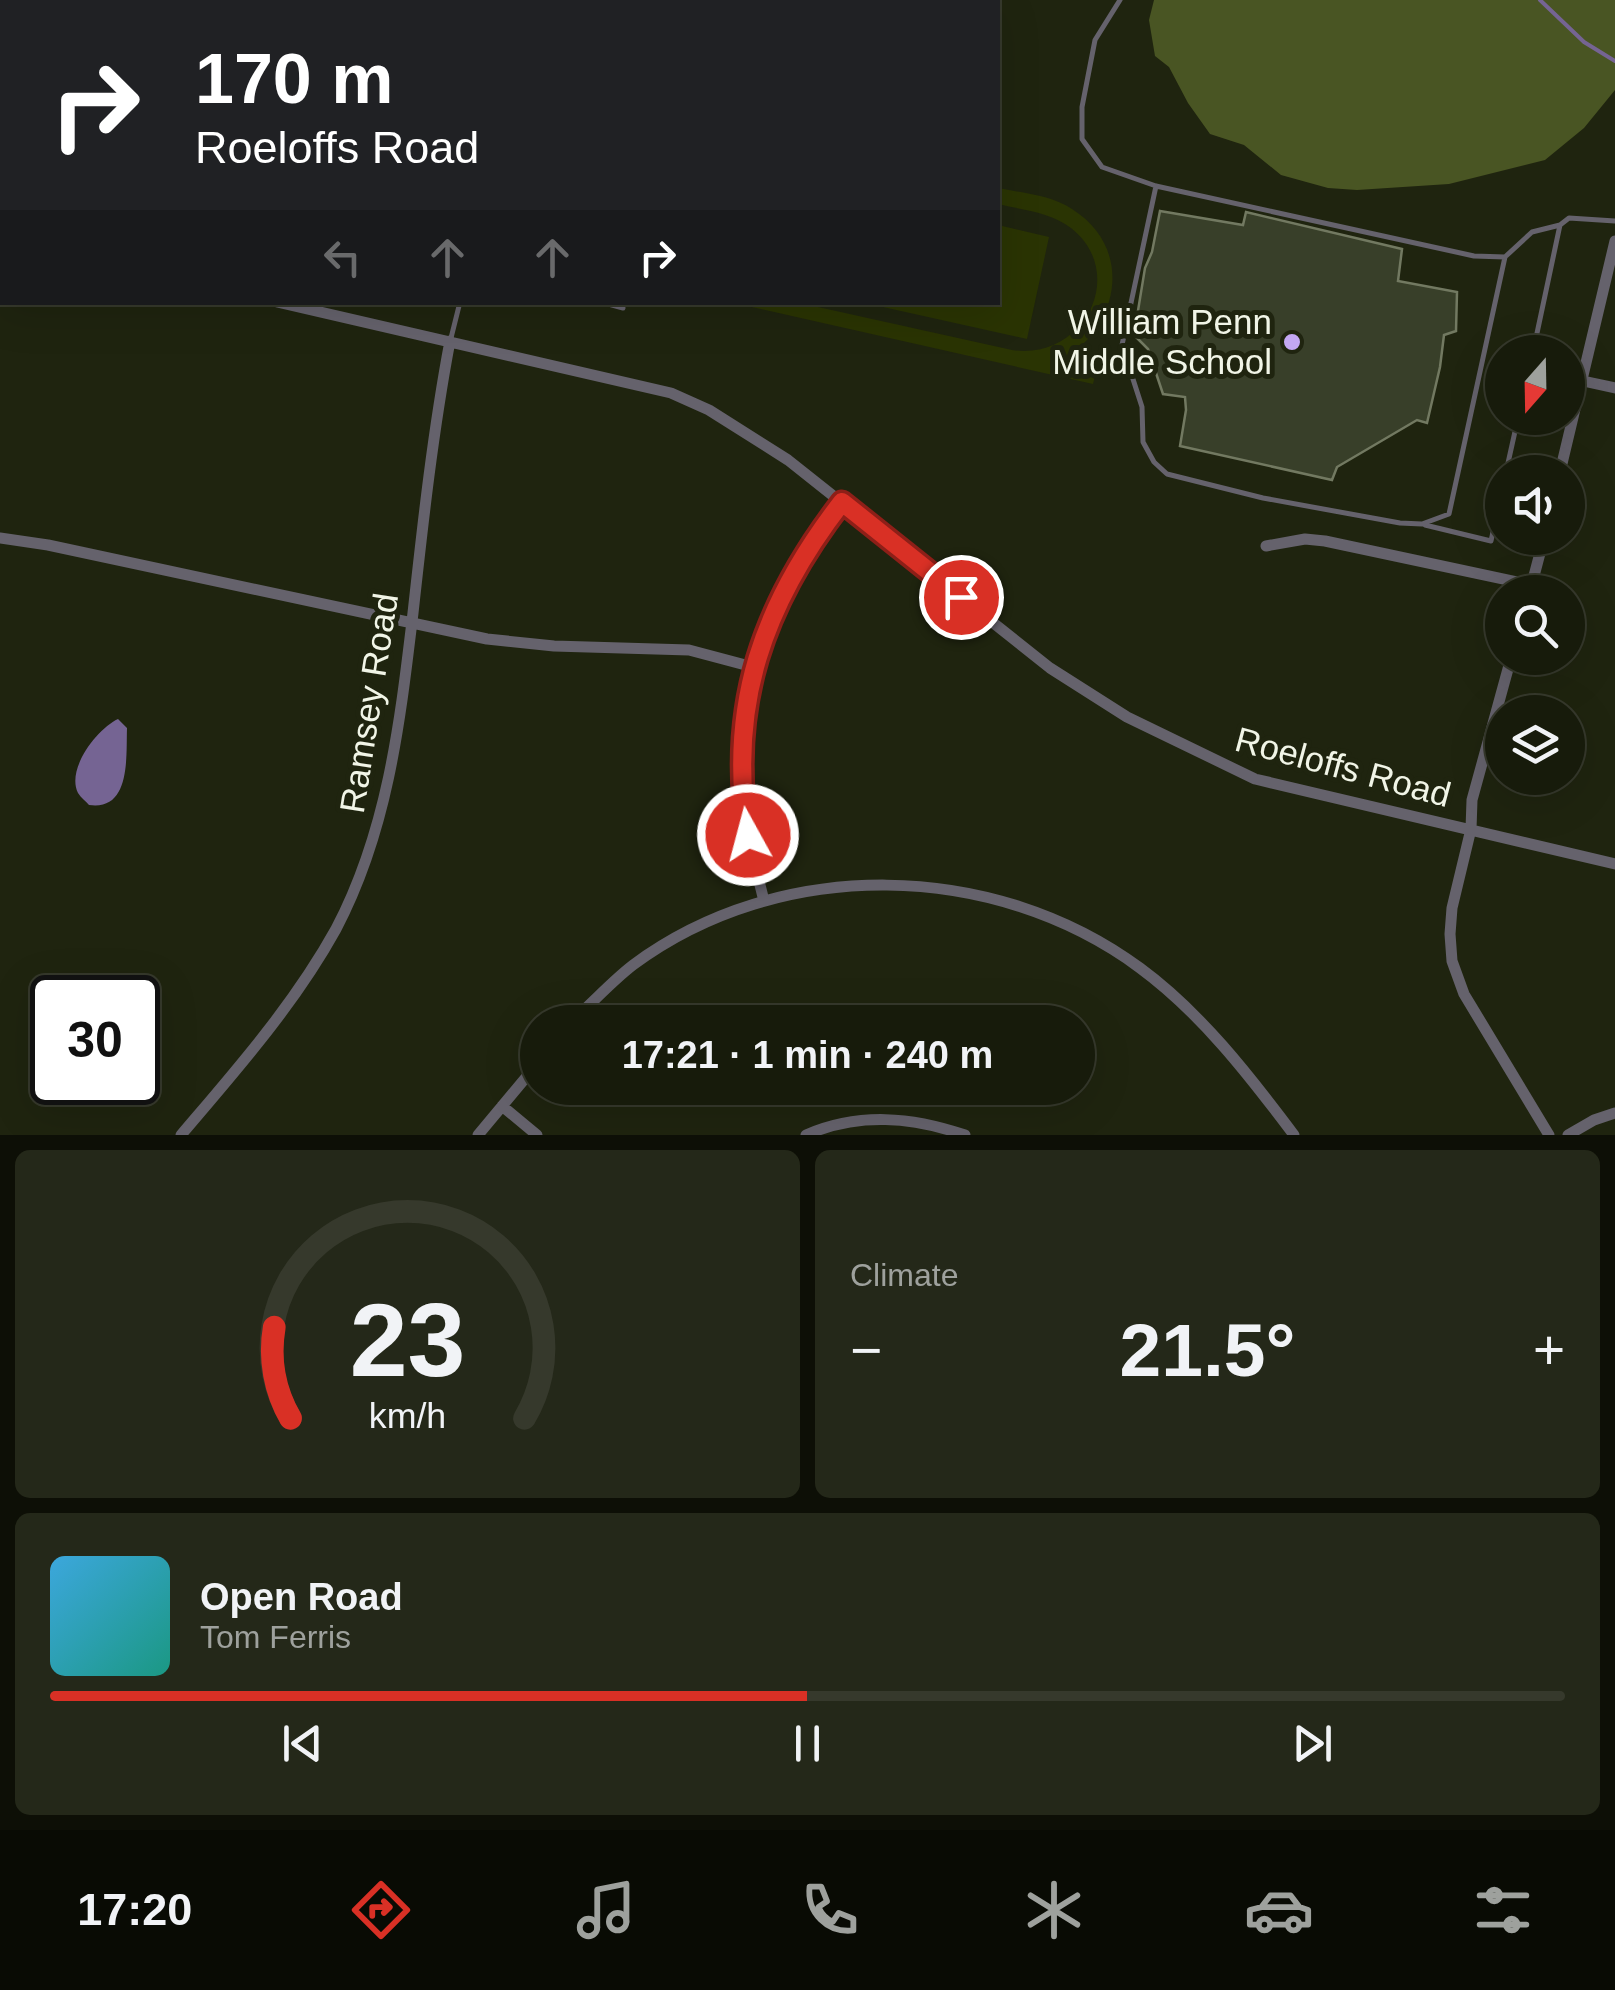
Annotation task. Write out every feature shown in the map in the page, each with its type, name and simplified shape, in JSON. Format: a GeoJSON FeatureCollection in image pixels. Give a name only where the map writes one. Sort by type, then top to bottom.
{"type":"FeatureCollection","features":[{"type":"Feature","properties":{"kind":"street"},"geometry":{"type":"LineString","coordinates":[[1585,372],[1615,241]]}},
{"type":"Feature","properties":{"kind":"street","name":"Roeloffs Road"},"geometry":{"type":"LineString","coordinates":[[290,305],[670,393],[709,410],[763,442],[1050,668],[1127,717],[1255,778],[1615,864]]}},
{"type":"Feature","properties":{"kind":"street","name":"Ramsey Road"},"geometry":{"type":"LineString","coordinates":[[180,1135],[288,1006],[337,926],[357,882],[385,800],[399,727],[435,422],[450,341]]}},
{"type":"Feature","properties":{"kind":"street"},"geometry":{"type":"LineString","coordinates":[[1585,381],[1615,388]]}},
{"type":"Feature","properties":{"kind":"street"},"geometry":{"type":"LineString","coordinates":[[764,901],[748,835],[741,774],[753,668],[767,626],[791,576],[842,502]]}},
{"type":"Feature","properties":{"kind":"street"},"geometry":{"type":"LineString","coordinates":[[0,538],[521,644],[689,650],[753,668]]}},
{"type":"Feature","properties":{"kind":"street"},"geometry":{"type":"LineString","coordinates":[[1266,546],[1304,539],[1325,541],[1485,578]]}},
{"type":"Feature","properties":{"kind":"street"},"geometry":{"type":"LineString","coordinates":[[1506,675],[1472,800],[1471,829],[1451,917],[1452,960],[1464,994],[1549,1135]]}},
{"type":"Feature","properties":{"kind":"street"},"geometry":{"type":"LineString","coordinates":[[589,1005],[646,957],[695,928],[764,901],[840,886],[928,887],[1004,902],[1068,925],[1138,966],[1186,1007],[1294,1135]]}},
{"type":"Feature","properties":{"kind":"street"},"geometry":{"type":"LineString","coordinates":[[478,1135],[520,1085]]}},
{"type":"Feature","properties":{"kind":"street"},"geometry":{"type":"LineString","coordinates":[[502,1106],[537,1135]]}},
{"type":"Feature","properties":{"kind":"street"},"geometry":{"type":"LineString","coordinates":[[1568,1135],[1615,1113]]}},
{"type":"Feature","properties":{"kind":"street"},"geometry":{"type":"LineString","coordinates":[[806,1135],[841,1124],[889,1118],[914,1120],[965,1135]]}},
{"type":"Feature","properties":{"kind":"lane"},"geometry":{"type":"LineString","coordinates":[[1120,0],[1094,40],[1082,107],[1082,139],[1102,167],[1156,186],[1474,256],[1505,257]]}},
{"type":"Feature","properties":{"kind":"lane"},"geometry":{"type":"LineString","coordinates":[[1156,186],[1122,345],[1142,408],[1143,442],[1154,462],[1167,474],[1262,498],[1422,524],[1485,540]]}},
{"type":"Feature","properties":{"kind":"lane"},"geometry":{"type":"LineString","coordinates":[[1422,524],[1448,514],[1505,257],[1532,232],[1560,225],[1569,218],[1615,221]]}},
{"type":"Feature","properties":{"kind":"lane"},"geometry":{"type":"LineString","coordinates":[[1536,335],[1560,225]]}},
{"type":"Feature","properties":{"kind":"lane"},"geometry":{"type":"LineString","coordinates":[[450,341],[459,305]]}},
{"type":"Feature","properties":{"kind":"lane"},"geometry":{"type":"LineString","coordinates":[[612,305],[623,308]]}},
{"type":"Feature","properties":{"kind":"green space"},"geometry":{"type":"Polygon","coordinates":[[[1154,0],[1615,0],[1615,90],[1584,128],[1545,160],[1449,184],[1328,188],[1281,175],[1244,145],[1210,134],[1169,67],[1155,56],[1149,20],[1154,0]]]}},
{"type":"Feature","properties":{"kind":"green space"},"geometry":{"type":"Polygon","coordinates":[[[1000,188],[1064,204],[1092,225],[1105,244],[1112,286],[1107,308],[1097,328],[1062,360],[1097,368],[1093,384],[743,305],[809,305],[1012,350],[1037,350],[1059,342],[1077,328],[1090,310],[1097,290],[1096,268],[1088,247],[1071,228],[1036,212],[1000,204],[1000,188]]]}},
{"type":"Feature","properties":{"kind":"green space"},"geometry":{"type":"Polygon","coordinates":[[[1000,225],[1049,237],[1027,339],[874,305],[1000,305],[1000,225]]]}},
{"type":"Feature","properties":{"kind":"shaded area"},"geometry":{"type":"Polygon","coordinates":[[[118,719],[127,728],[123,780],[113,800],[89,805],[78,793],[76,773],[93,740],[118,719]]]}},
{"type":"Feature","properties":{"kind":"building","name":"William Penn Middle School"},"geometry":{"type":"Polygon","coordinates":[[[1160,211],[1243,225],[1246,212],[1402,249],[1398,281],[1457,292],[1456,331],[1444,335],[1427,423],[1417,420],[1337,467],[1332,480],[1180,446],[1185,397],[1163,394],[1148,349],[1134,335],[1160,211]]]}},
{"type":"Feature","properties":{"kind":"waterway"},"geometry":{"type":"LineString","coordinates":[[1540,0],[1584,42],[1615,61]]}},
{"type":"Feature","properties":{"kind":"place","name":"William Penn Middle School"},"geometry":{"type":"Point","coordinates":[1292,342]}},
{"type":"Feature","properties":{"kind":"route"},"geometry":{"type":"LineString","coordinates":[[748,835],[741,774],[742,743],[756,655],[791,576],[842,502],[961,597]]}}]}
